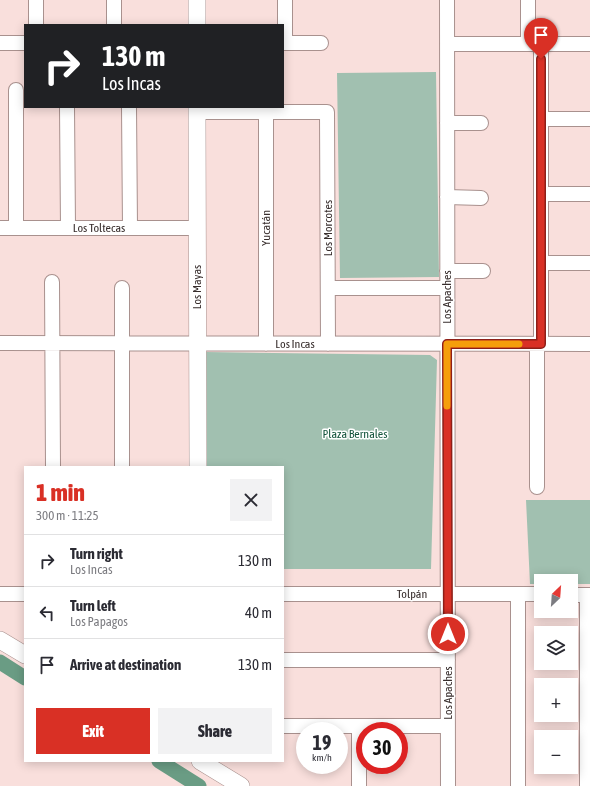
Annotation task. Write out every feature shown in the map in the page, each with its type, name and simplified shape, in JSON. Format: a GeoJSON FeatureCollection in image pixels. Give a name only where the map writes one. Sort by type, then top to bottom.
{"type":"FeatureCollection","features":[{"type":"Feature","properties":{"kind":"street"},"geometry":{"type":"LineString","coordinates":[[36,0],[36,24]]}},
{"type":"Feature","properties":{"kind":"street"},"geometry":{"type":"LineString","coordinates":[[114,0],[114,24]]}},
{"type":"Feature","properties":{"kind":"street"},"geometry":{"type":"LineString","coordinates":[[197,0],[197,24]]}},
{"type":"Feature","properties":{"kind":"street"},"geometry":{"type":"LineString","coordinates":[[285,0],[284,43],[321,43]]}},
{"type":"Feature","properties":{"kind":"street","name":"Los Apaches"},"geometry":{"type":"LineString","coordinates":[[447,0],[448,786]]}},
{"type":"Feature","properties":{"kind":"street"},"geometry":{"type":"LineString","coordinates":[[528,0],[541,119],[538,487]]}},
{"type":"Feature","properties":{"kind":"street"},"geometry":{"type":"LineString","coordinates":[[0,43],[24,43]]}},
{"type":"Feature","properties":{"kind":"street"},"geometry":{"type":"LineString","coordinates":[[447,44],[590,44]]}},
{"type":"Feature","properties":{"kind":"street"},"geometry":{"type":"LineString","coordinates":[[16,90],[16,228]]}},
{"type":"Feature","properties":{"kind":"street"},"geometry":{"type":"LineString","coordinates":[[67,108],[68,228]]}},
{"type":"Feature","properties":{"kind":"street"},"geometry":{"type":"LineString","coordinates":[[129,108],[130,228]]}},
{"type":"Feature","properties":{"kind":"street"},"geometry":{"type":"LineString","coordinates":[[197,109],[266,111]]}},
{"type":"Feature","properties":{"kind":"street","name":"Los Mayas"},"geometry":{"type":"LineString","coordinates":[[197,109],[198,466]]}},
{"type":"Feature","properties":{"kind":"street","name":"Los Morcotes"},"geometry":{"type":"LineString","coordinates":[[266,111],[327,112],[328,344]]}},
{"type":"Feature","properties":{"kind":"street","name":"Yucatán"},"geometry":{"type":"LineString","coordinates":[[266,111],[266,344]]}},
{"type":"Feature","properties":{"kind":"street"},"geometry":{"type":"LineString","coordinates":[[541,119],[590,119]]}},
{"type":"Feature","properties":{"kind":"street"},"geometry":{"type":"LineString","coordinates":[[447,122],[481,122]]}},
{"type":"Feature","properties":{"kind":"street"},"geometry":{"type":"LineString","coordinates":[[541,194],[590,194]]}},
{"type":"Feature","properties":{"kind":"street"},"geometry":{"type":"LineString","coordinates":[[447,197],[481,198]]}},
{"type":"Feature","properties":{"kind":"street","name":"Los Toltecas"},"geometry":{"type":"LineString","coordinates":[[0,228],[197,228]]}},
{"type":"Feature","properties":{"kind":"street"},"geometry":{"type":"LineString","coordinates":[[541,263],[590,263]]}},
{"type":"Feature","properties":{"kind":"street"},"geometry":{"type":"LineString","coordinates":[[447,271],[483,271]]}},
{"type":"Feature","properties":{"kind":"street"},"geometry":{"type":"LineString","coordinates":[[52,282],[52,466]]}},
{"type":"Feature","properties":{"kind":"street"},"geometry":{"type":"LineString","coordinates":[[122,288],[122,466]]}},
{"type":"Feature","properties":{"kind":"street"},"geometry":{"type":"LineString","coordinates":[[328,288],[447,288]]}},
{"type":"Feature","properties":{"kind":"street","name":"Los Incas"},"geometry":{"type":"LineString","coordinates":[[0,343],[590,344]]}},
{"type":"Feature","properties":{"kind":"street"},"geometry":{"type":"LineString","coordinates":[[0,594],[24,594]]}},
{"type":"Feature","properties":{"kind":"street","name":"Tolpán"},"geometry":{"type":"LineString","coordinates":[[284,594],[534,594]]}},
{"type":"Feature","properties":{"kind":"street"},"geometry":{"type":"LineString","coordinates":[[518,594],[518,786]]}},
{"type":"Feature","properties":{"kind":"street"},"geometry":{"type":"LineString","coordinates":[[587,786],[588,595]]}},
{"type":"Feature","properties":{"kind":"street"},"geometry":{"type":"LineString","coordinates":[[0,640],[24,654]]}},
{"type":"Feature","properties":{"kind":"street"},"geometry":{"type":"LineString","coordinates":[[284,660],[448,660]]}},
{"type":"Feature","properties":{"kind":"street"},"geometry":{"type":"LineString","coordinates":[[284,726],[356,726]]}},
{"type":"Feature","properties":{"kind":"street"},"geometry":{"type":"LineString","coordinates":[[408,726],[448,726]]}},
{"type":"Feature","properties":{"kind":"street"},"geometry":{"type":"LineString","coordinates":[[202,762],[241,786]]}},
{"type":"Feature","properties":{"kind":"street"},"geometry":{"type":"LineString","coordinates":[[360,774],[360,786]]}},
{"type":"Feature","properties":{"kind":"green space"},"geometry":{"type":"Polygon","coordinates":[[[436,72],[439,277],[340,278],[337,73],[436,72]]]}},
{"type":"Feature","properties":{"kind":"green space","name":"Plaza Bernales"},"geometry":{"type":"Polygon","coordinates":[[[206,352],[430,355],[437,360],[431,569],[284,569],[284,466],[202,466],[206,352]]]}},
{"type":"Feature","properties":{"kind":"green space"},"geometry":{"type":"Polygon","coordinates":[[[526,500],[590,500],[590,584],[578,584],[578,574],[534,574],[534,584],[530,584],[526,500]]]}},
{"type":"Feature","properties":{"kind":"waterway"},"geometry":{"type":"LineString","coordinates":[[0,662],[24,677]]}},
{"type":"Feature","properties":{"kind":"waterway"},"geometry":{"type":"LineString","coordinates":[[161,762],[199,786]]}},
{"type":"Feature","properties":{"kind":"slow traffic"},"geometry":{"type":"LineString","coordinates":[[447,406],[447,344],[519,344]]}},
{"type":"Feature","properties":{"kind":"route"},"geometry":{"type":"LineString","coordinates":[[448,634],[447,344],[541,344],[541,59]]}}]}
